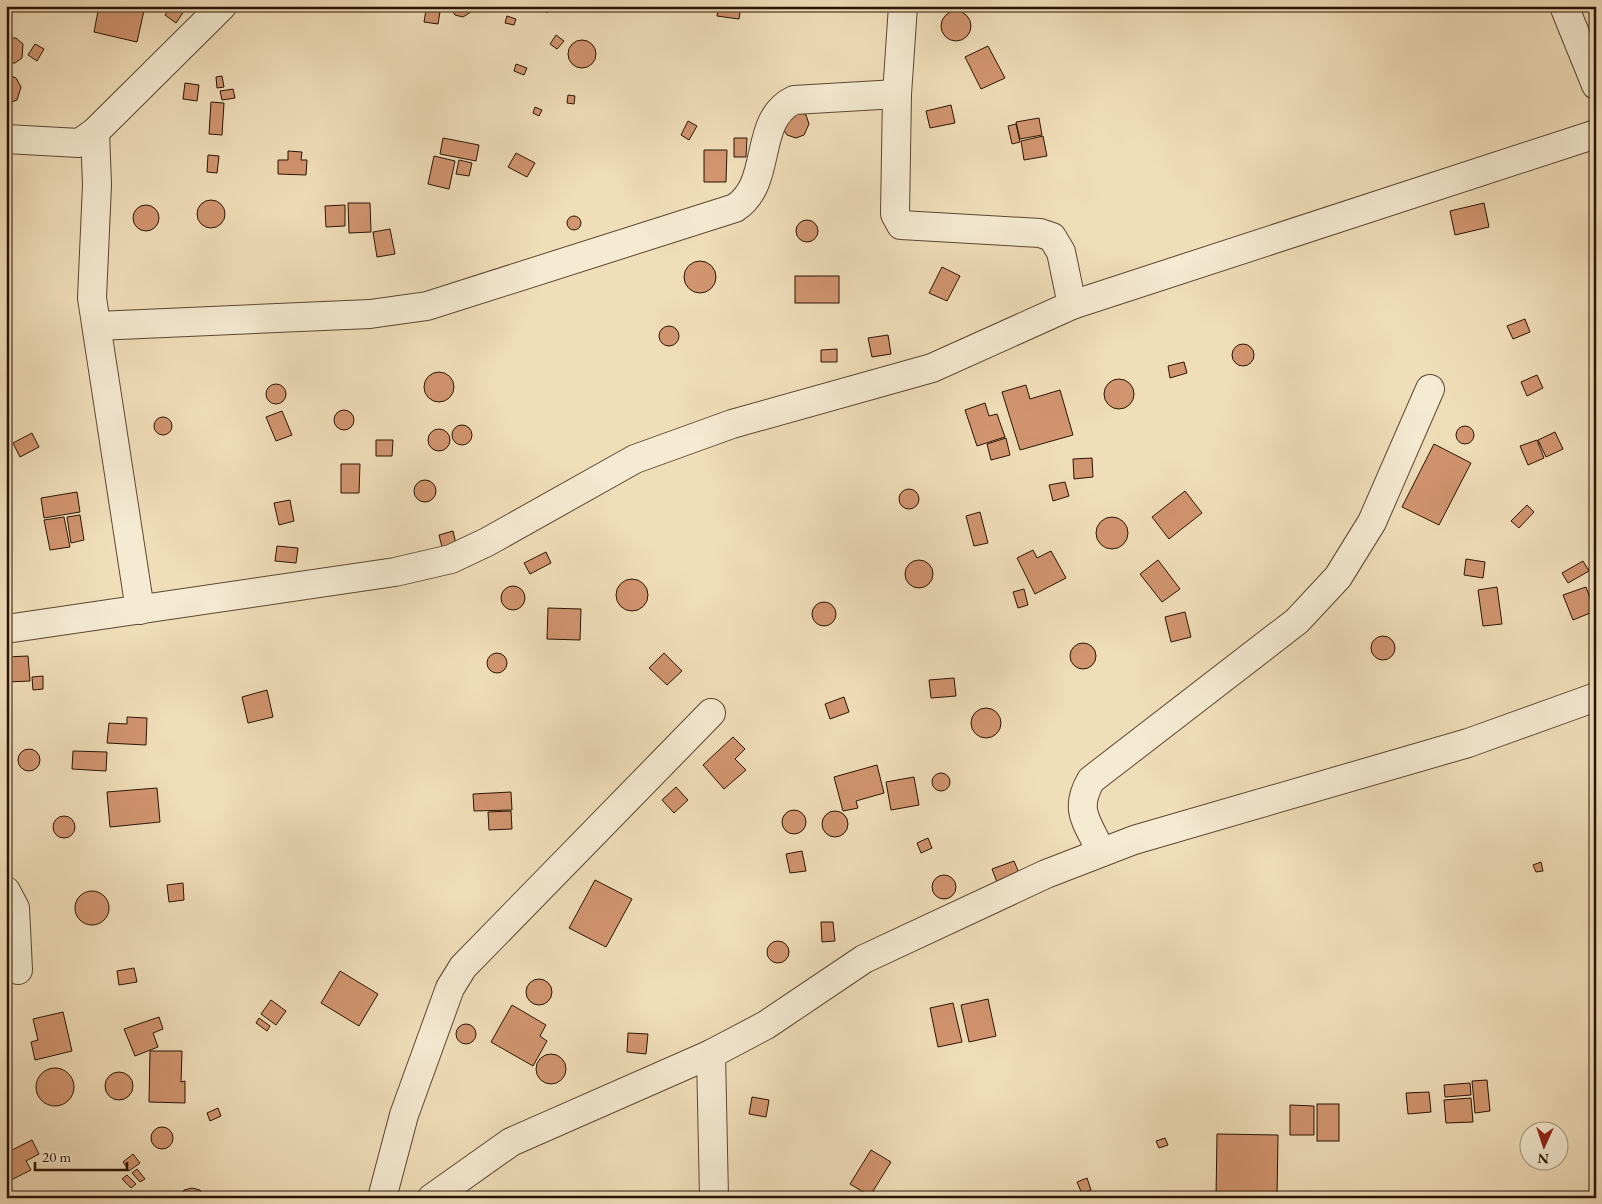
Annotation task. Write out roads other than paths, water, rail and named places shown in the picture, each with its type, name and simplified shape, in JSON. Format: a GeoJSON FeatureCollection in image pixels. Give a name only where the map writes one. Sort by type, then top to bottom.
{"type":"FeatureCollection","features":[{"type":"Feature","properties":{"kind":"street"},"geometry":{"type":"LineString","coordinates":[[6,140],[79,142],[95,132],[222,6]]}},
{"type":"Feature","properties":{"kind":"street"},"geometry":{"type":"LineString","coordinates":[[903,6],[898,94],[895,214],[897,221],[901,225],[1040,234],[1052,237],[1061,252],[1072,305]]}},
{"type":"Feature","properties":{"kind":"street"},"geometry":{"type":"LineString","coordinates":[[1564,6],[1596,86]]}},
{"type":"Feature","properties":{"kind":"street"},"geometry":{"type":"LineString","coordinates":[[98,326],[370,314],[426,306],[735,208],[746,202],[753,191],[774,116],[782,106],[794,100],[898,94]]}},
{"type":"Feature","properties":{"kind":"street"},"geometry":{"type":"LineString","coordinates":[[95,132],[97,185],[92,298],[98,326],[140,610]]}},
{"type":"Feature","properties":{"kind":"street"},"geometry":{"type":"LineString","coordinates":[[6,629],[395,572],[451,558],[486,542],[635,459],[732,424],[932,368],[1072,305],[1596,134]]}},
{"type":"Feature","properties":{"kind":"street"},"geometry":{"type":"LineString","coordinates":[[1101,852],[1082,810],[1082,795],[1091,780],[1297,621],[1338,577],[1372,522],[1430,389]]}},
{"type":"Feature","properties":{"kind":"street"},"geometry":{"type":"LineString","coordinates":[[432,1198],[511,1142],[710,1054],[766,1025],[864,959],[1046,874],[1134,840],[1468,743],[1596,697]]}},
{"type":"Feature","properties":{"kind":"street"},"geometry":{"type":"LineString","coordinates":[[382,1198],[404,1114],[450,988],[463,967],[711,713]]}},
{"type":"Feature","properties":{"kind":"street"},"geometry":{"type":"LineString","coordinates":[[6,891],[15,908],[18,970]]}},
{"type":"Feature","properties":{"kind":"street"},"geometry":{"type":"LineString","coordinates":[[710,1054],[714,1198]]}}]}
